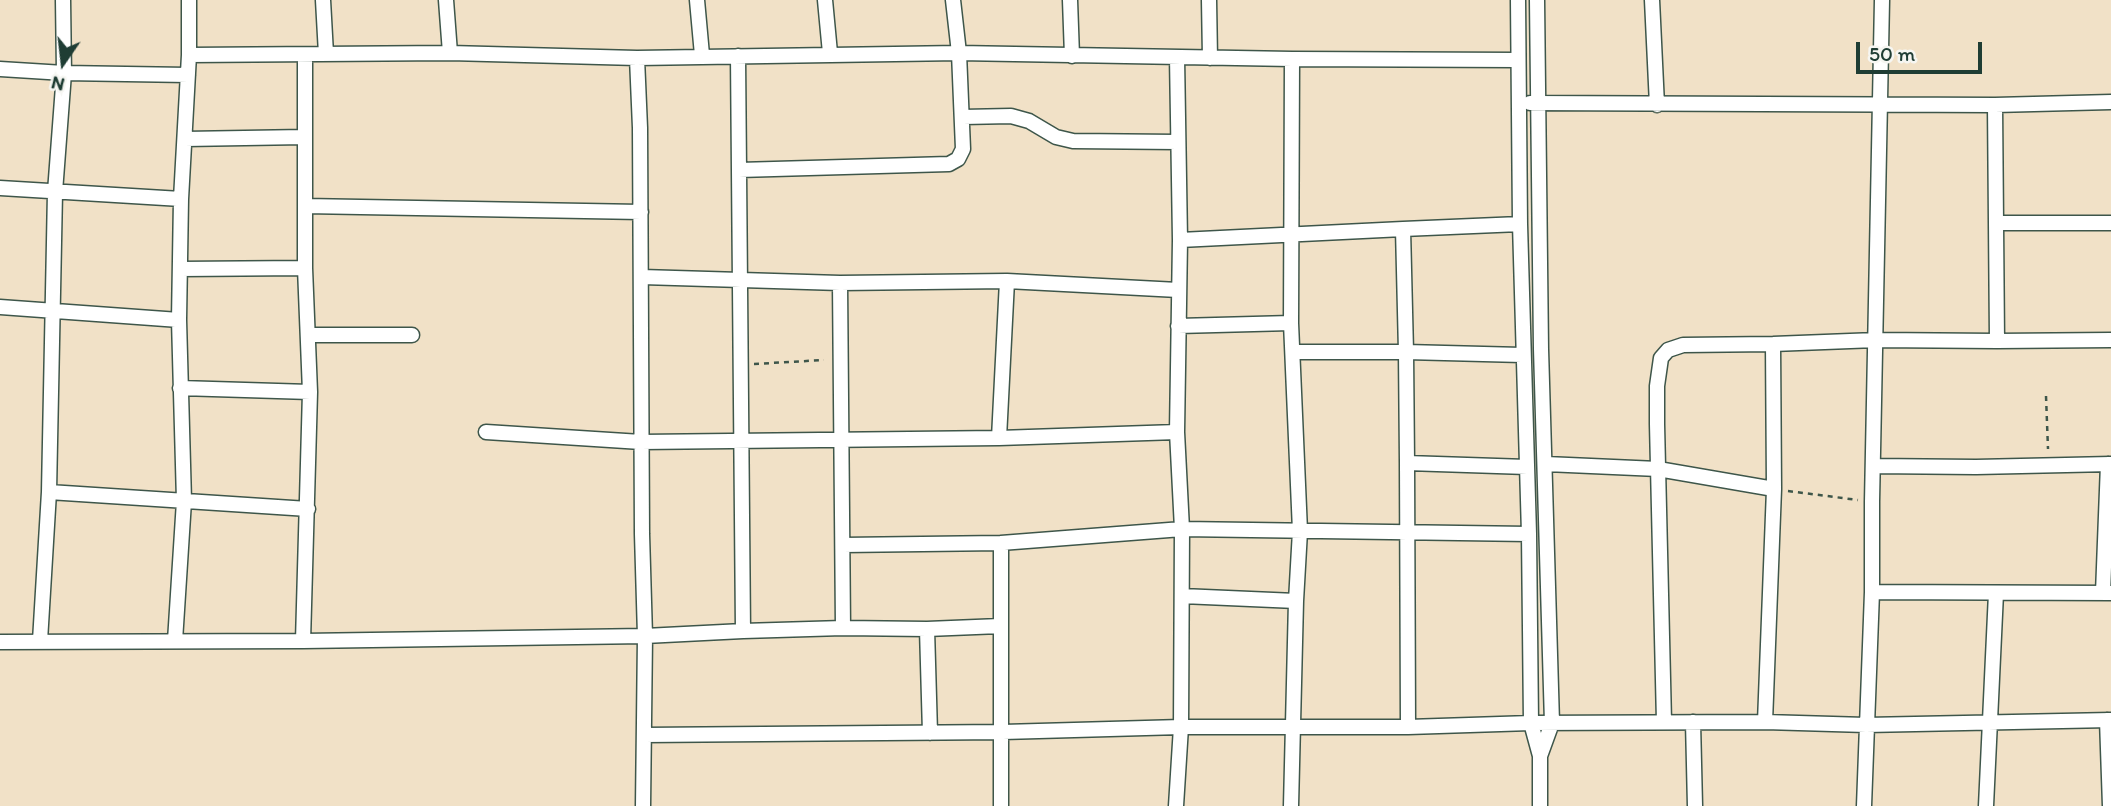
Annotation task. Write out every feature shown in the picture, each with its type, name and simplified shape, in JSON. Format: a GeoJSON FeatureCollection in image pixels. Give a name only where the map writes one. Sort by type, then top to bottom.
{"type":"FeatureCollection","features":[{"type":"Feature","properties":{"kind":"street"},"geometry":{"type":"LineString","coordinates":[[40,641],[49,492],[55,192],[64,73],[63,0]]}},
{"type":"Feature","properties":{"kind":"street"},"geometry":{"type":"LineString","coordinates":[[175,641],[184,501],[179,320],[189,0]]}},
{"type":"Feature","properties":{"kind":"street"},"geometry":{"type":"LineString","coordinates":[[323,0],[326,54]]}},
{"type":"Feature","properties":{"kind":"street"},"geometry":{"type":"LineString","coordinates":[[446,0],[450,53]]}},
{"type":"Feature","properties":{"kind":"street"},"geometry":{"type":"LineString","coordinates":[[698,0],[702,55]]}},
{"type":"Feature","properties":{"kind":"street"},"geometry":{"type":"LineString","coordinates":[[825,0],[830,53]]}},
{"type":"Feature","properties":{"kind":"street"},"geometry":{"type":"LineString","coordinates":[[739,170],[949,164],[958,159],[963,149],[963,117],[953,0]]}},
{"type":"Feature","properties":{"kind":"street"},"geometry":{"type":"LineString","coordinates":[[1070,0],[1072,56]]}},
{"type":"Feature","properties":{"kind":"street"},"geometry":{"type":"LineString","coordinates":[[1209,0],[1210,58]]}},
{"type":"Feature","properties":{"kind":"street"},"geometry":{"type":"LineString","coordinates":[[1518,0],[1522,355],[1529,534],[1531,723],[1540,756],[1541,806]]}},
{"type":"Feature","properties":{"kind":"street"},"geometry":{"type":"LineString","coordinates":[[1537,0],[1552,723],[1540,756]]}},
{"type":"Feature","properties":{"kind":"street"},"geometry":{"type":"LineString","coordinates":[[1652,0],[1657,105]]}},
{"type":"Feature","properties":{"kind":"street"},"geometry":{"type":"LineString","coordinates":[[1864,806],[1872,592],[1871,502],[1882,0]]}},
{"type":"Feature","properties":{"kind":"street"},"geometry":{"type":"LineString","coordinates":[[189,55],[450,53],[637,58],[959,53],[1518,60]]}},
{"type":"Feature","properties":{"kind":"street"},"geometry":{"type":"LineString","coordinates":[[303,641],[310,392],[305,268],[304,55]]}},
{"type":"Feature","properties":{"kind":"street"},"geometry":{"type":"LineString","coordinates":[[738,56],[743,631]]}},
{"type":"Feature","properties":{"kind":"street"},"geometry":{"type":"LineString","coordinates":[[1176,806],[1181,727],[1182,596],[1177,432],[1180,240],[1177,57]]}},
{"type":"Feature","properties":{"kind":"street"},"geometry":{"type":"LineString","coordinates":[[637,58],[645,636],[643,806]]}},
{"type":"Feature","properties":{"kind":"street"},"geometry":{"type":"LineString","coordinates":[[1291,806],[1300,531],[1291,323],[1292,59]]}},
{"type":"Feature","properties":{"kind":"street"},"geometry":{"type":"LineString","coordinates":[[0,69],[188,75]]}},
{"type":"Feature","properties":{"kind":"street"},"geometry":{"type":"LineString","coordinates":[[1518,102],[1657,105],[1996,105],[2111,102]]}},
{"type":"Feature","properties":{"kind":"street"},"geometry":{"type":"LineString","coordinates":[[1996,105],[1997,341]]}},
{"type":"Feature","properties":{"kind":"street"},"geometry":{"type":"LineString","coordinates":[[963,117],[1011,116],[1029,121],[1056,137],[1073,141],[1178,142]]}},
{"type":"Feature","properties":{"kind":"street"},"geometry":{"type":"LineString","coordinates":[[185,139],[304,137]]}},
{"type":"Feature","properties":{"kind":"street"},"geometry":{"type":"LineString","coordinates":[[0,188],[181,200]]}},
{"type":"Feature","properties":{"kind":"street"},"geometry":{"type":"LineString","coordinates":[[304,206],[641,212]]}},
{"type":"Feature","properties":{"kind":"street"},"geometry":{"type":"LineString","coordinates":[[1997,223],[2111,223]]}},
{"type":"Feature","properties":{"kind":"street"},"geometry":{"type":"LineString","coordinates":[[1180,240],[1520,224]]}},
{"type":"Feature","properties":{"kind":"street"},"geometry":{"type":"LineString","coordinates":[[1403,229],[1408,727]]}},
{"type":"Feature","properties":{"kind":"street"},"geometry":{"type":"LineString","coordinates":[[180,269],[305,268]]}},
{"type":"Feature","properties":{"kind":"street"},"geometry":{"type":"LineString","coordinates":[[642,277],[740,282],[1007,281],[1178,290]]}},
{"type":"Feature","properties":{"kind":"street"},"geometry":{"type":"LineString","coordinates":[[999,438],[1007,281]]}},
{"type":"Feature","properties":{"kind":"street"},"geometry":{"type":"LineString","coordinates":[[840,283],[843,628]]}},
{"type":"Feature","properties":{"kind":"street"},"geometry":{"type":"LineString","coordinates":[[0,307],[179,320]]}},
{"type":"Feature","properties":{"kind":"street"},"geometry":{"type":"LineString","coordinates":[[1178,326],[1291,323]]}},
{"type":"Feature","properties":{"kind":"street"},"geometry":{"type":"LineString","coordinates":[[308,335],[412,335]]}},
{"type":"Feature","properties":{"kind":"street"},"geometry":{"type":"LineString","coordinates":[[1664,722],[1658,469],[1659,366],[1668,350],[1684,345],[1876,340],[2111,340]]}},
{"type":"Feature","properties":{"kind":"street"},"geometry":{"type":"LineString","coordinates":[[1765,722],[1774,489],[1773,344]]}},
{"type":"Feature","properties":{"kind":"street"},"geometry":{"type":"LineString","coordinates":[[1293,352],[1522,355]]}},
{"type":"Feature","properties":{"kind":"street"},"geometry":{"type":"LineString","coordinates":[[180,388],[310,392]]}},
{"type":"Feature","properties":{"kind":"street"},"geometry":{"type":"LineString","coordinates":[[486,432],[641,442],[999,438],[1177,432]]}},
{"type":"Feature","properties":{"kind":"street"},"geometry":{"type":"LineString","coordinates":[[1407,463],[1527,467]]}},
{"type":"Feature","properties":{"kind":"street"},"geometry":{"type":"LineString","coordinates":[[1546,464],[1658,469],[1774,489]]}},
{"type":"Feature","properties":{"kind":"street"},"geometry":{"type":"LineString","coordinates":[[1872,466],[2110,464],[2107,593],[1872,592]]}},
{"type":"Feature","properties":{"kind":"street"},"geometry":{"type":"LineString","coordinates":[[49,492],[308,509]]}},
{"type":"Feature","properties":{"kind":"street"},"geometry":{"type":"LineString","coordinates":[[843,545],[1001,543],[1182,529],[1407,530],[1529,534]]}},
{"type":"Feature","properties":{"kind":"street"},"geometry":{"type":"LineString","coordinates":[[1001,543],[1001,806]]}},
{"type":"Feature","properties":{"kind":"street"},"geometry":{"type":"LineString","coordinates":[[1986,806],[1996,593]]}},
{"type":"Feature","properties":{"kind":"street"},"geometry":{"type":"LineString","coordinates":[[1182,596],[1296,601]]}},
{"type":"Feature","properties":{"kind":"street"},"geometry":{"type":"LineString","coordinates":[[0,642],[645,636],[843,628],[1000,626]]}},
{"type":"Feature","properties":{"kind":"street"},"geometry":{"type":"LineString","coordinates":[[927,629],[930,733]]}},
{"type":"Feature","properties":{"kind":"street"},"geometry":{"type":"LineString","coordinates":[[644,735],[1003,732],[1181,727],[1408,727],[1531,723],[1765,722],[1866,725],[2109,720],[2110,806]]}},
{"type":"Feature","properties":{"kind":"street"},"geometry":{"type":"LineString","coordinates":[[1693,722],[1695,806]]}},
{"type":"Feature","properties":{"kind":"path"},"geometry":{"type":"LineString","coordinates":[[740,365],[841,359]]}},
{"type":"Feature","properties":{"kind":"path"},"geometry":{"type":"LineString","coordinates":[[2046,396],[2048,466]]}},
{"type":"Feature","properties":{"kind":"path"},"geometry":{"type":"LineString","coordinates":[[1774,489],[1871,502]]}}]}
